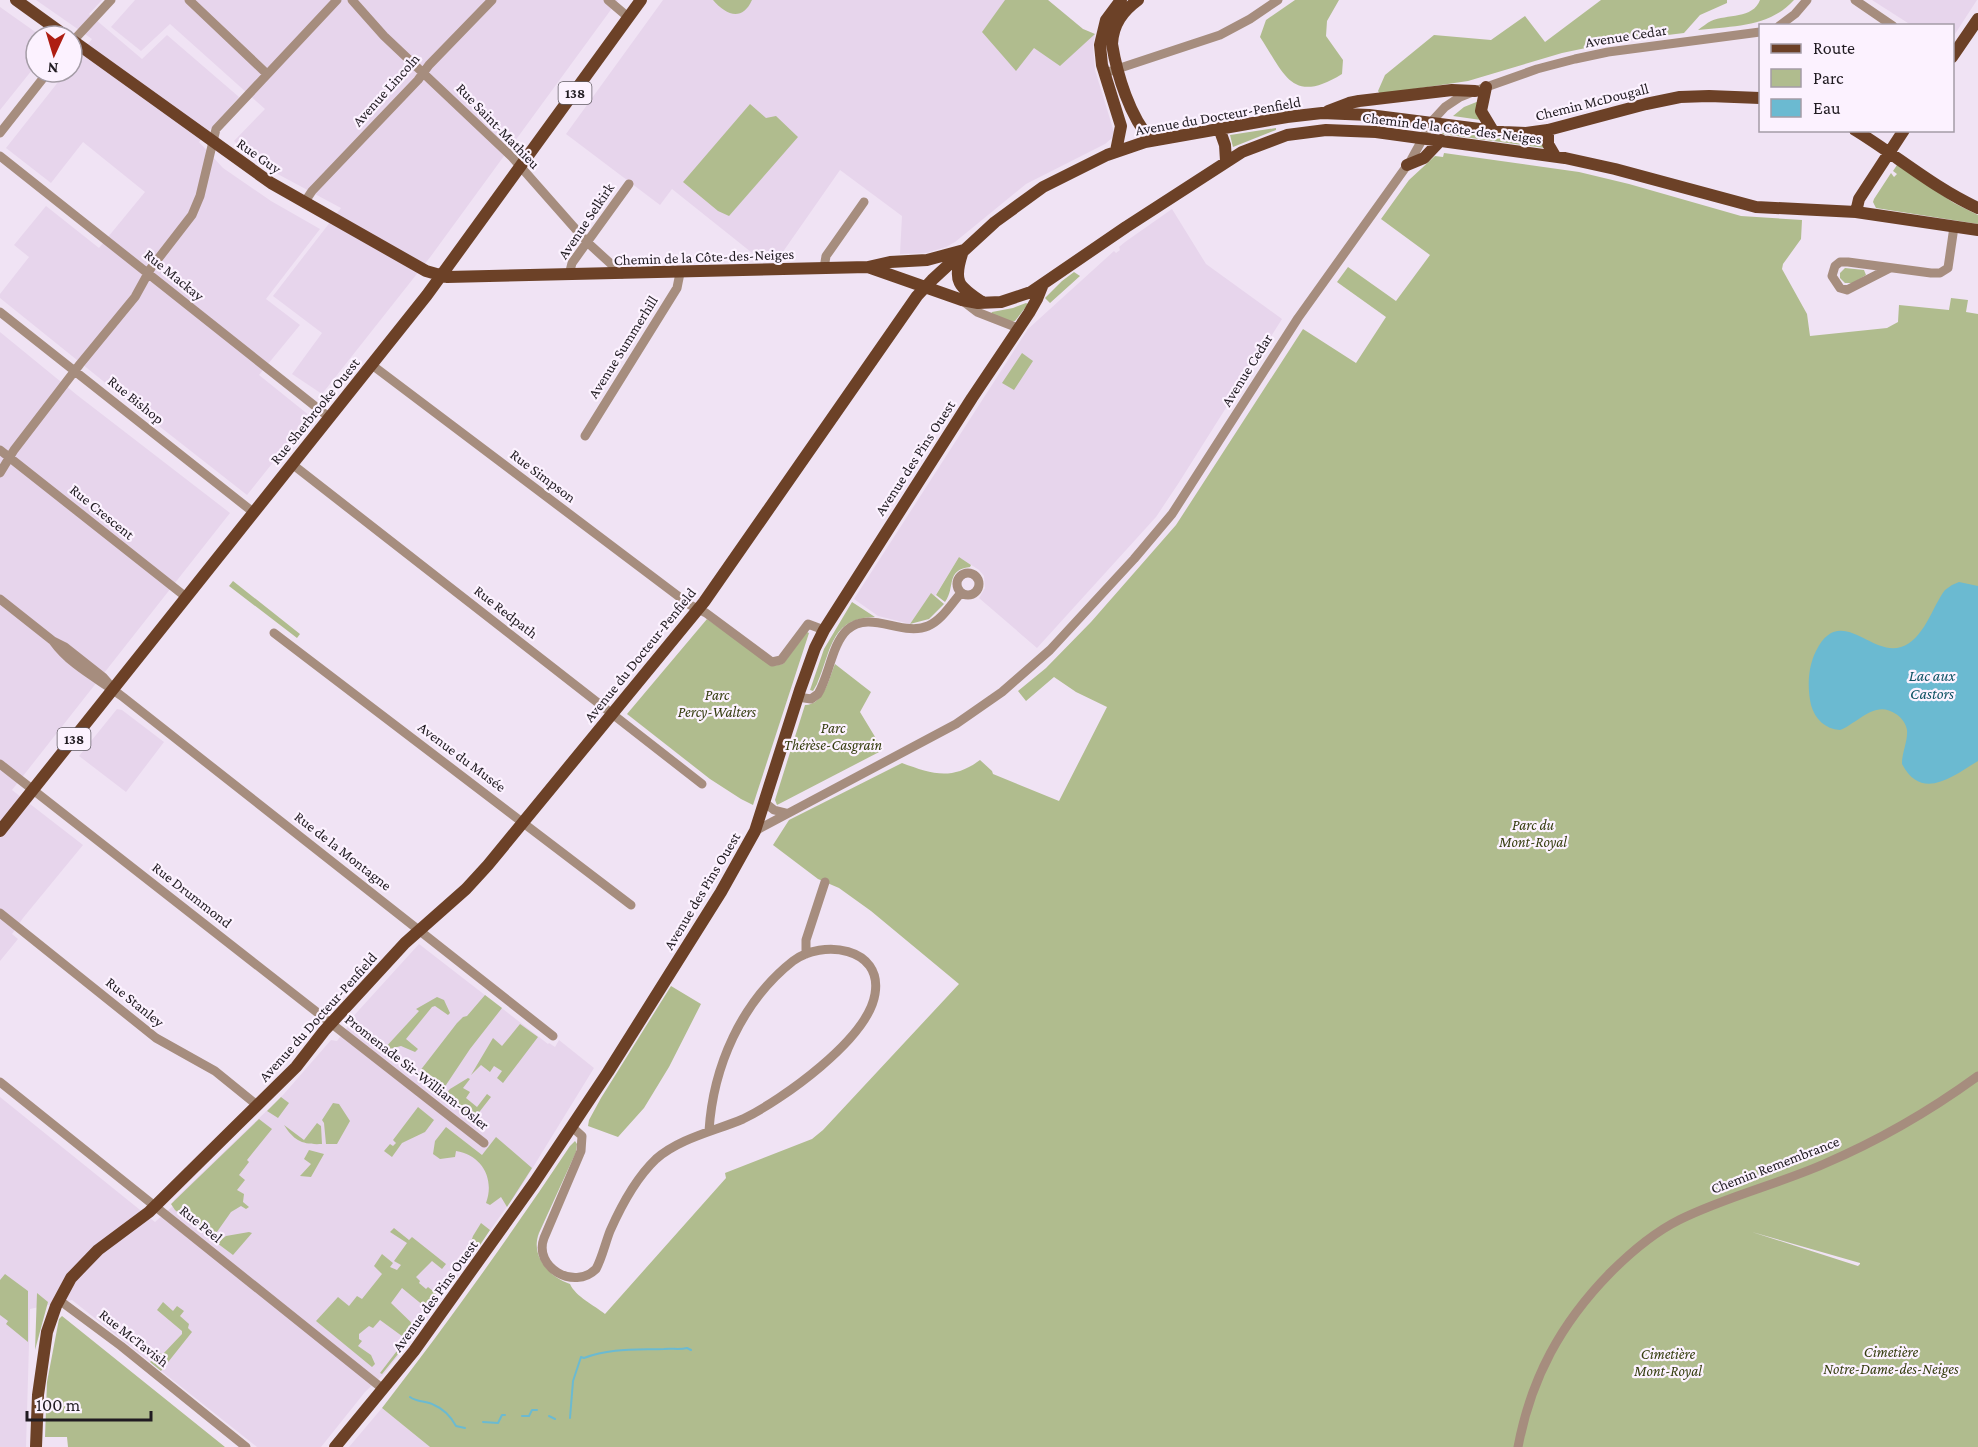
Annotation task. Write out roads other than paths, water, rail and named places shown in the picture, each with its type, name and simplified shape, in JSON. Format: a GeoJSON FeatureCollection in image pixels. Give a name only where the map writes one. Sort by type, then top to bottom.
{"type":"FeatureCollection","features":[{"type":"Feature","properties":{"kind":"main road","name":"Rue Guy"},"geometry":{"type":"LineString","coordinates":[[16,0],[49,24]]}},
{"type":"Feature","properties":{"kind":"main road","name":"Rue Sherbrooke Ouest"},"geometry":{"type":"LineString","coordinates":[[0,831],[442,276],[641,0]]}},
{"type":"Feature","properties":{"kind":"main road"},"geometry":{"type":"LineString","coordinates":[[1116,151],[1121,126],[1100,55],[1101,36],[1109,15],[1121,0]]}},
{"type":"Feature","properties":{"kind":"main road"},"geometry":{"type":"LineString","coordinates":[[1138,0],[1123,13],[1114,29],[1112,44],[1134,115],[1151,140]]}},
{"type":"Feature","properties":{"kind":"main road"},"geometry":{"type":"LineString","coordinates":[[1954,55],[1978,19]]}},
{"type":"Feature","properties":{"kind":"main road","name":"Rue Guy"},"geometry":{"type":"LineString","coordinates":[[84,49],[262,177],[426,271],[442,276]]}},
{"type":"Feature","properties":{"kind":"main road"},"geometry":{"type":"LineString","coordinates":[[1322,113],[1349,103],[1452,90],[1481,89],[1481,111],[1493,131]]}},
{"type":"Feature","properties":{"kind":"main road","name":"Chemin McDougall"},"geometry":{"type":"LineString","coordinates":[[1431,123],[1519,133],[1548,130],[1680,97],[1759,98]]}},
{"type":"Feature","properties":{"kind":"main road","name":"Avenue du Docteur-Penfield"},"geometry":{"type":"LineString","coordinates":[[36,1447],[41,1363],[47,1332],[71,1278],[89,1257],[155,1206],[296,1067],[332,1024],[419,930],[474,880],[698,609],[924,288],[964,250],[1002,216],[1035,192],[1076,169],[1116,151],[1151,140],[1322,113],[1373,115],[1431,123]]}},
{"type":"Feature","properties":{"kind":"main road"},"geometry":{"type":"LineString","coordinates":[[1219,128],[1224,142],[1226,161]]}},
{"type":"Feature","properties":{"kind":"main road","name":"Chemin de la Côte-des-Neiges"},"geometry":{"type":"LineString","coordinates":[[442,276],[465,278],[868,267],[962,300],[984,303],[1001,302],[1031,292],[1226,161],[1271,140],[1309,131],[1362,130],[1555,156],[1626,171],[1742,205],[1771,209],[1856,212],[1978,230]]}},
{"type":"Feature","properties":{"kind":"main road"},"geometry":{"type":"LineString","coordinates":[[1548,130],[1548,144],[1555,156]]}},
{"type":"Feature","properties":{"kind":"main road"},"geometry":{"type":"LineString","coordinates":[[1858,132],[1945,190],[1978,208]]}},
{"type":"Feature","properties":{"kind":"main road"},"geometry":{"type":"LineString","coordinates":[[1856,212],[1859,199],[1903,132]]}},
{"type":"Feature","properties":{"kind":"main road"},"geometry":{"type":"LineString","coordinates":[[1407,165],[1424,158],[1442,140]]}},
{"type":"Feature","properties":{"kind":"main road"},"geometry":{"type":"LineString","coordinates":[[868,267],[890,262],[927,260],[964,250]]}},
{"type":"Feature","properties":{"kind":"main road"},"geometry":{"type":"LineString","coordinates":[[964,250],[957,270],[958,281],[966,291],[984,303]]}},
{"type":"Feature","properties":{"kind":"main road","name":"Avenue des Pins Ouest"},"geometry":{"type":"LineString","coordinates":[[336,1447],[460,1288],[608,1072],[717,898],[755,831],[798,697],[815,648],[824,630],[1037,299],[1043,282]]}},
{"type":"Feature","properties":{"kind":"street"},"geometry":{"type":"LineString","coordinates":[[84,27],[111,0]]}},
{"type":"Feature","properties":{"kind":"street"},"geometry":{"type":"LineString","coordinates":[[189,0],[267,74]]}},
{"type":"Feature","properties":{"kind":"street"},"geometry":{"type":"LineString","coordinates":[[0,472],[75,371],[135,297],[148,274],[188,220],[197,205],[217,127],[337,0]]}},
{"type":"Feature","properties":{"kind":"street","name":"Rue Saint-Mathieu"},"geometry":{"type":"LineString","coordinates":[[352,0],[384,36],[520,168],[587,242],[622,274]]}},
{"type":"Feature","properties":{"kind":"street","name":"Avenue Lincoln"},"geometry":{"type":"LineString","coordinates":[[304,203],[312,191],[492,0]]}},
{"type":"Feature","properties":{"kind":"street"},"geometry":{"type":"LineString","coordinates":[[608,0],[628,17]]}},
{"type":"Feature","properties":{"kind":"street"},"geometry":{"type":"LineString","coordinates":[[1105,73],[1220,35],[1250,19],[1278,0]]}},
{"type":"Feature","properties":{"kind":"street"},"geometry":{"type":"LineString","coordinates":[[1782,24],[1795,14],[1807,0]]}},
{"type":"Feature","properties":{"kind":"street"},"geometry":{"type":"LineString","coordinates":[[1855,0],[1890,24]]}},
{"type":"Feature","properties":{"kind":"street","name":"Avenue Cedar"},"geometry":{"type":"LineString","coordinates":[[755,831],[962,721],[1024,674],[1057,642],[1134,559],[1172,514],[1298,318],[1407,165],[1431,123],[1449,104],[1481,89],[1547,66],[1582,57],[1759,32]]}},
{"type":"Feature","properties":{"kind":"street"},"geometry":{"type":"LineString","coordinates":[[0,133],[39,84]]}},
{"type":"Feature","properties":{"kind":"street","name":"Rue Mackay"},"geometry":{"type":"LineString","coordinates":[[0,156],[330,417]]}},
{"type":"Feature","properties":{"kind":"street","name":"Avenue Selkirk"},"geometry":{"type":"LineString","coordinates":[[569,275],[572,263],[629,184]]}},
{"type":"Feature","properties":{"kind":"street"},"geometry":{"type":"LineString","coordinates":[[824,268],[826,256],[864,202]]}},
{"type":"Feature","properties":{"kind":"street"},"geometry":{"type":"LineString","coordinates":[[1890,268],[1847,290],[1840,288],[1832,278],[1834,266],[1844,262],[1890,268],[1935,274],[1944,271],[1948,268],[1954,227]]}},
{"type":"Feature","properties":{"kind":"street","name":"Avenue Summerhill"},"geometry":{"type":"LineString","coordinates":[[585,436],[677,288],[680,273]]}},
{"type":"Feature","properties":{"kind":"street","name":"Chemin de la Côte-des-Neiges"},"geometry":{"type":"LineString","coordinates":[[962,300],[977,312],[1018,328]]}},
{"type":"Feature","properties":{"kind":"street","name":"Rue Bishop"},"geometry":{"type":"LineString","coordinates":[[0,312],[253,512]]}},
{"type":"Feature","properties":{"kind":"street","name":"Rue Simpson"},"geometry":{"type":"LineString","coordinates":[[372,365],[690,605],[706,613],[774,662],[781,660],[808,624],[824,630]]}},
{"type":"Feature","properties":{"kind":"street","name":"Rue Crescent"},"geometry":{"type":"LineString","coordinates":[[0,450],[186,597]]}},
{"type":"Feature","properties":{"kind":"street","name":"Rue Redpath"},"geometry":{"type":"LineString","coordinates":[[292,464],[702,784]]}},
{"type":"Feature","properties":{"kind":"street"},"geometry":{"type":"LineString","coordinates":[[798,697],[811,699],[818,694],[840,641],[850,628],[875,622],[910,629],[926,626],[938,619],[961,593]]}},
{"type":"Feature","properties":{"kind":"street","name":"Rue de la Montagne"},"geometry":{"type":"LineString","coordinates":[[0,599],[53,641],[64,646],[103,677],[113,690],[553,1036]]}},
{"type":"Feature","properties":{"kind":"street","name":"Avenue du Musée"},"geometry":{"type":"LineString","coordinates":[[274,633],[631,905]]}},
{"type":"Feature","properties":{"kind":"street","name":"Rue Drummond"},"geometry":{"type":"LineString","coordinates":[[0,758],[24,777],[34,789]]}},
{"type":"Feature","properties":{"kind":"street","name":"Rue Drummond"},"geometry":{"type":"LineString","coordinates":[[0,764],[332,1024]]}},
{"type":"Feature","properties":{"kind":"street"},"geometry":{"type":"LineString","coordinates":[[764,802],[774,810],[786,813]]}},
{"type":"Feature","properties":{"kind":"street"},"geometry":{"type":"LineString","coordinates":[[806,954],[806,939],[825,882]]}},
{"type":"Feature","properties":{"kind":"street","name":"Rue Stanley"},"geometry":{"type":"LineString","coordinates":[[0,913],[159,1040],[215,1071],[257,1105]]}},
{"type":"Feature","properties":{"kind":"street"},"geometry":{"type":"LineString","coordinates":[[572,1126],[582,1136],[581,1151],[544,1238],[542,1248],[548,1263],[556,1272],[575,1278],[588,1275],[596,1269],[620,1210],[634,1186],[653,1162],[671,1149],[755,1112],[808,1077],[851,1036],[870,1009],[876,992],[870,968],[860,957],[841,949],[806,954],[794,961],[768,986],[750,1009],[724,1057],[715,1085],[709,1131]]}},
{"type":"Feature","properties":{"kind":"street","name":"Promenade Sir-William-Osler"},"geometry":{"type":"LineString","coordinates":[[332,1024],[484,1143]]}},
{"type":"Feature","properties":{"kind":"street","name":"Chemin Remembrance"},"geometry":{"type":"LineString","coordinates":[[1516,1447],[1533,1392],[1554,1344],[1591,1292],[1627,1256],[1677,1221],[1823,1164],[1871,1142],[1908,1123],[1978,1077]]}},
{"type":"Feature","properties":{"kind":"street","name":"Rue Peel"},"geometry":{"type":"LineString","coordinates":[[0,1082],[383,1389]]}},
{"type":"Feature","properties":{"kind":"street","name":"Rue McTavish"},"geometry":{"type":"LineString","coordinates":[[60,1300],[246,1447]]}},
{"type":"Feature","properties":{"kind":"water","name":"Lac aux Castors"},"geometry":{"type":"Polygon","coordinates":[[[1959,582],[1978,586],[1978,761],[1948,779],[1928,784],[1919,782],[1902,764],[1907,730],[1903,721],[1896,714],[1881,709],[1874,711],[1840,730],[1830,728],[1821,722],[1811,705],[1810,670],[1813,657],[1825,637],[1835,632],[1846,631],[1890,648],[1901,647],[1909,643],[1922,630],[1945,590],[1959,582]]]}},
{"type":"Feature","properties":{"kind":"waterway"},"geometry":{"type":"LineString","coordinates":[[570,1418],[573,1381],[581,1357],[623,1350],[687,1348],[691,1350]]}},
{"type":"Feature","properties":{"kind":"waterway"},"geometry":{"type":"LineString","coordinates":[[410,1397],[438,1407],[452,1419],[456,1426],[465,1428]]}},
{"type":"Feature","properties":{"kind":"waterway"},"geometry":{"type":"LineString","coordinates":[[522,1416],[529,1416],[532,1410],[537,1410]]}},
{"type":"Feature","properties":{"kind":"waterway"},"geometry":{"type":"LineString","coordinates":[[483,1422],[498,1423],[502,1415],[505,1415]]}},
{"type":"Feature","properties":{"kind":"waterway"},"geometry":{"type":"LineString","coordinates":[[549,1416],[555,1419]]}},
{"type":"Feature","properties":{"kind":"park label","name":"Parc Percy-Walters"},"geometry":{"type":"Point","coordinates":[717,704]}},
{"type":"Feature","properties":{"kind":"park label","name":"Parc Thérèse-Casgrain"},"geometry":{"type":"Point","coordinates":[833,736]}},
{"type":"Feature","properties":{"kind":"park label","name":"Parc du Mont-Royal"},"geometry":{"type":"Point","coordinates":[1533,834]}},
{"type":"Feature","properties":{"kind":"park label","name":"Cimetière Notre-Dame-des-Neiges"},"geometry":{"type":"Point","coordinates":[1891,1360]}},
{"type":"Feature","properties":{"kind":"park label","name":"Cimetière Mont-Royal"},"geometry":{"type":"Point","coordinates":[1668,1362]}}]}
